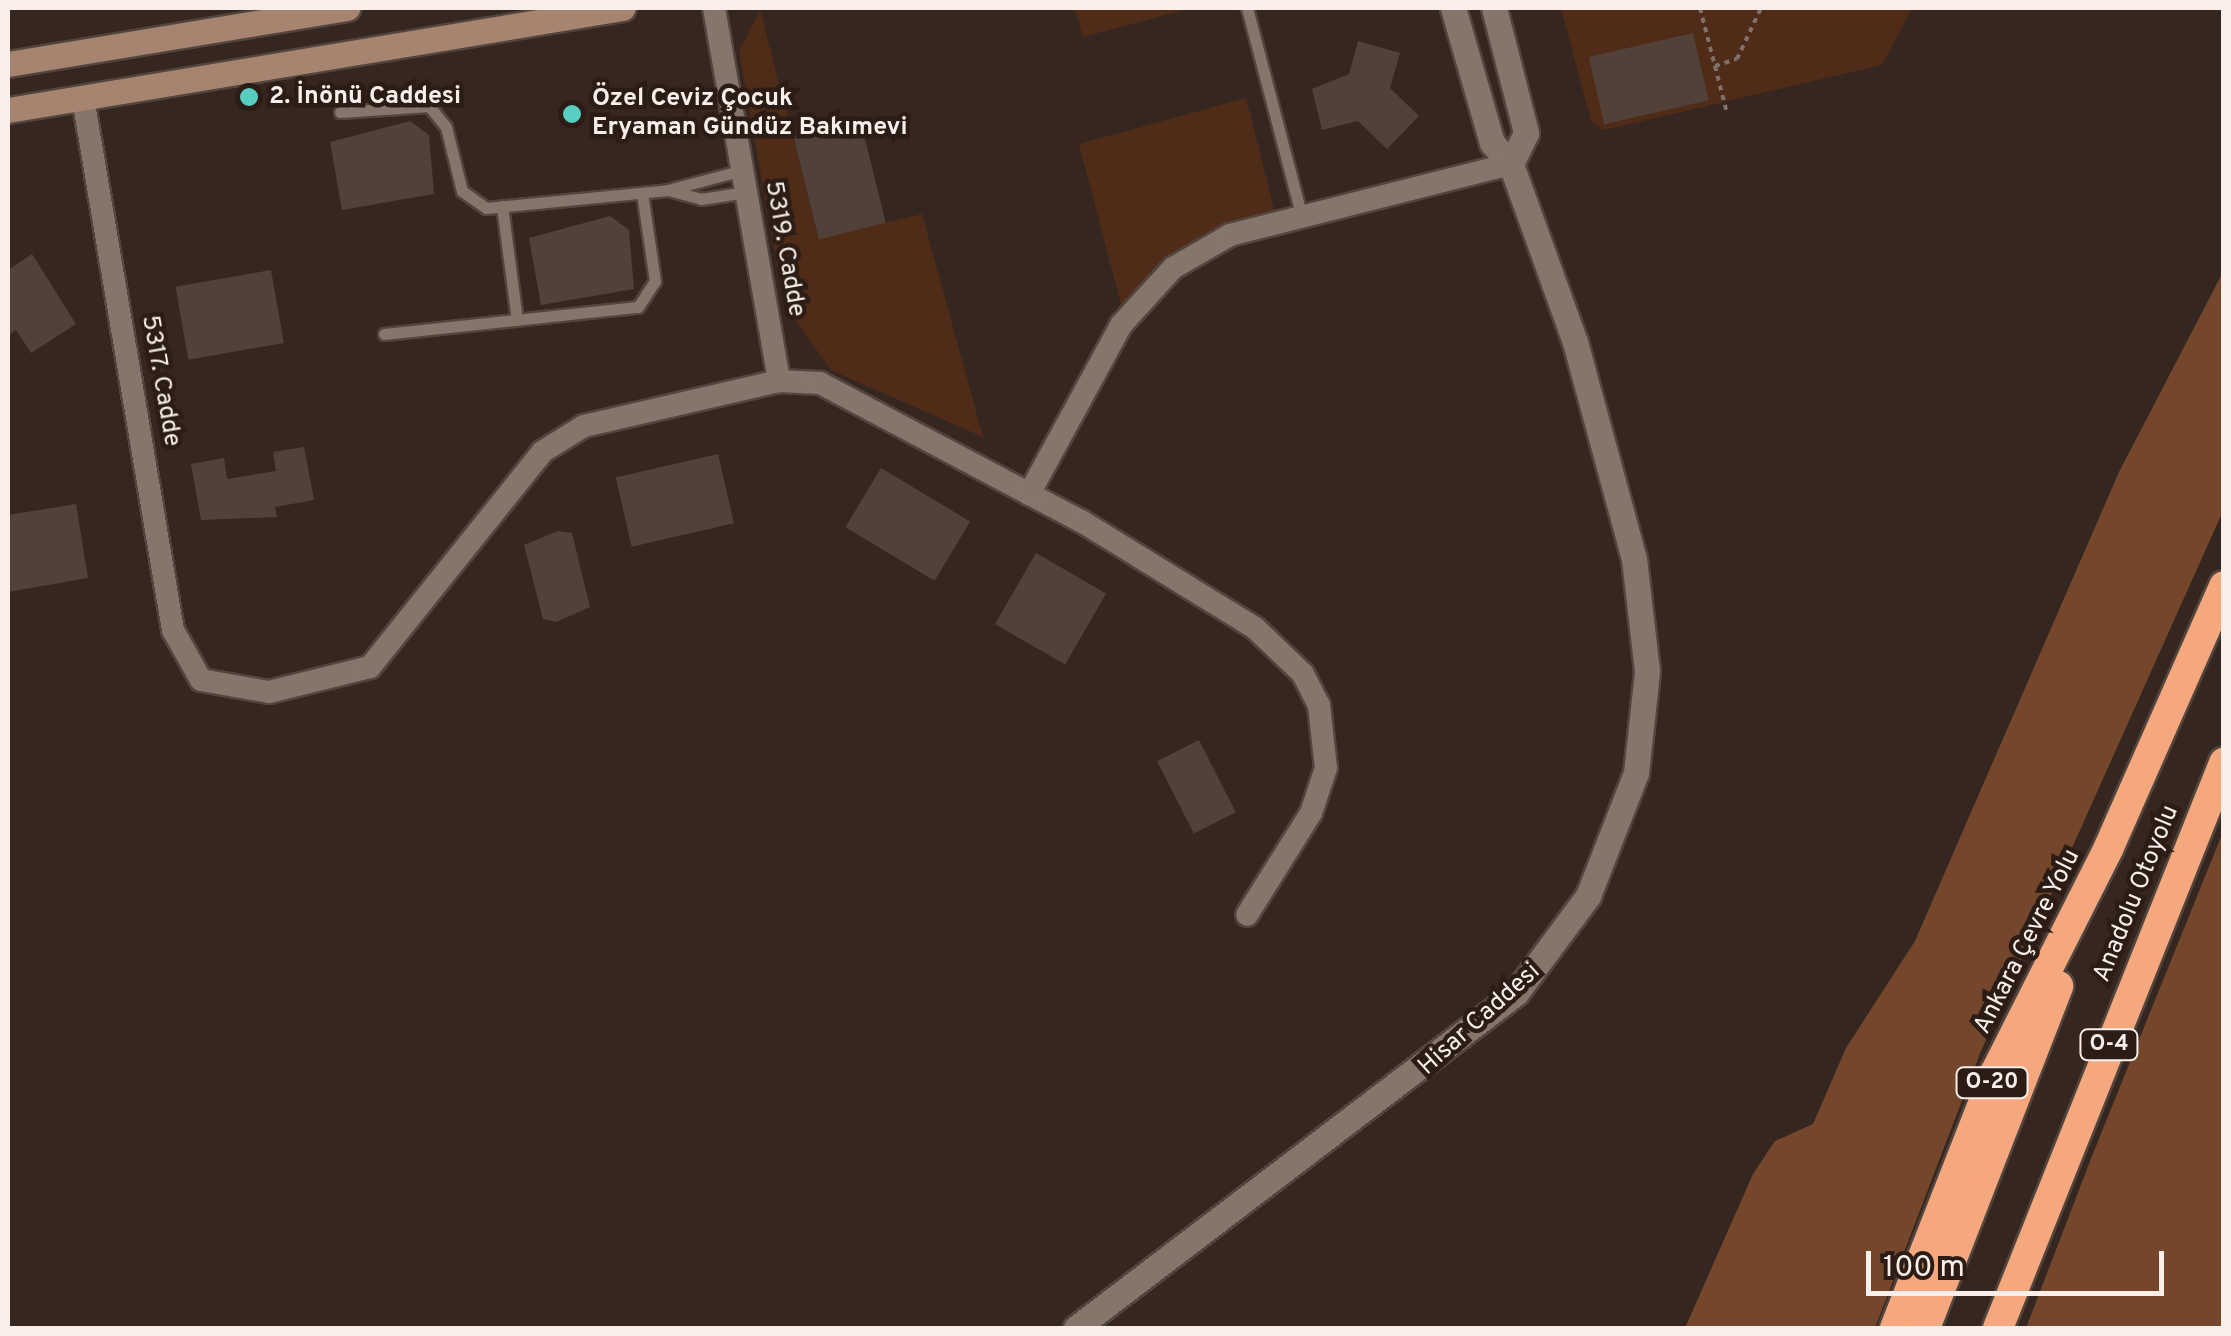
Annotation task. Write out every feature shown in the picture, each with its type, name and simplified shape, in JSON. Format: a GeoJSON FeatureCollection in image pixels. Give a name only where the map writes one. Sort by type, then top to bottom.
{"type":"FeatureCollection","features":[{"type":"Feature","properties":{"kind":"highway","name":"Ankara Çevre Yolu"},"geometry":{"type":"LineString","coordinates":[[1895,1328],[1996,1073],[2110,847],[2224,586]]}},
{"type":"Feature","properties":{"kind":"highway","name":"Anadolu Otoyolu"},"geometry":{"type":"LineString","coordinates":[[1998,1328],[2224,762]]}},
{"type":"Feature","properties":{"kind":"highway","name":"Anadolu Otoyolu"},"geometry":{"type":"LineString","coordinates":[[1925,1328],[2110,847]]}},
{"type":"Feature","properties":{"kind":"main road"},"geometry":{"type":"LineString","coordinates":[[8,57],[347,8]]}},
{"type":"Feature","properties":{"kind":"main road"},"geometry":{"type":"LineString","coordinates":[[8,110],[624,8]]}},
{"type":"Feature","properties":{"kind":"street","name":"5319. Cadde"},"geometry":{"type":"LineString","coordinates":[[714,8],[779,381]]}},
{"type":"Feature","properties":{"kind":"street","name":"Hisar Caddesi"},"geometry":{"type":"LineString","coordinates":[[1076,1328],[1516,994],[1588,896],[1623,816],[1648,671],[1634,559],[1574,342],[1511,164],[1492,142],[1452,8]]}},
{"type":"Feature","properties":{"kind":"street"},"geometry":{"type":"LineString","coordinates":[[1029,494],[1152,286],[1203,248],[1301,214],[1511,164],[1526,134],[1494,8]]}},
{"type":"Feature","properties":{"kind":"street","name":"5317. Cadde"},"geometry":{"type":"LineString","coordinates":[[83,98],[173,630],[190,670],[219,689],[269,692],[370,667],[559,438],[779,381]]}},
{"type":"Feature","properties":{"kind":"street"},"geometry":{"type":"LineString","coordinates":[[779,381],[820,383],[1029,494],[1255,628],[1303,674],[1319,705],[1326,768],[1311,813],[1247,916]]}},
{"type":"Feature","properties":{"kind":"lane"},"geometry":{"type":"LineString","coordinates":[[1247,8],[1301,214]]}},
{"type":"Feature","properties":{"kind":"lane"},"geometry":{"type":"LineString","coordinates":[[340,112],[429,106],[446,126],[462,191],[475,204],[502,206],[744,181]]}},
{"type":"Feature","properties":{"kind":"lane"},"geometry":{"type":"LineString","coordinates":[[668,190],[701,199],[744,181]]}},
{"type":"Feature","properties":{"kind":"lane"},"geometry":{"type":"LineString","coordinates":[[384,334],[646,302],[655,281],[642,193]]}},
{"type":"Feature","properties":{"kind":"lane"},"geometry":{"type":"LineString","coordinates":[[502,206],[517,320]]}},
{"type":"Feature","properties":{"kind":"path"},"geometry":{"type":"LineString","coordinates":[[1700,8],[1727,113]]}},
{"type":"Feature","properties":{"kind":"path"},"geometry":{"type":"LineString","coordinates":[[1715,66],[1737,60],[1761,8]]}},
{"type":"Feature","properties":{"kind":"shaded area"},"geometry":{"type":"Polygon","coordinates":[[[1074,8],[1192,8],[1083,37],[1074,8]]]}},
{"type":"Feature","properties":{"kind":"shaded area"},"geometry":{"type":"Polygon","coordinates":[[[1561,8],[1912,8],[1882,65],[1604,130],[1591,121],[1561,8]]]}},
{"type":"Feature","properties":{"kind":"shaded area"},"geometry":{"type":"Polygon","coordinates":[[[760,10],[819,239],[922,214],[983,437],[831,370],[784,304],[739,52],[760,10]]]}},
{"type":"Feature","properties":{"kind":"shaded area"},"geometry":{"type":"Polygon","coordinates":[[[1246,98],[1276,218],[1122,308],[1079,144],[1246,98]]]}},
{"type":"Feature","properties":{"kind":"shaded area"},"geometry":{"type":"Polygon","coordinates":[[[2223,272],[2223,511],[1981,1051],[1875,1328],[1685,1328],[1753,1174],[1775,1141],[1813,1124],[1846,1048],[1915,941],[2119,472],[2223,272]]]}},
{"type":"Feature","properties":{"kind":"shaded area"},"geometry":{"type":"Polygon","coordinates":[[[2223,832],[2223,1328],[2026,1328],[2092,1156],[2223,832]]]}},
{"type":"Feature","properties":{"kind":"building"},"geometry":{"type":"Polygon","coordinates":[[[1693,33],[1709,100],[1604,124],[1589,57],[1693,33]]]}},
{"type":"Feature","properties":{"kind":"building"},"geometry":{"type":"Polygon","coordinates":[[[1358,41],[1400,53],[1390,88],[1419,116],[1387,149],[1358,121],[1322,130],[1312,89],[1349,74],[1358,41]]]}},
{"type":"Feature","properties":{"kind":"building"},"geometry":{"type":"Polygon","coordinates":[[[860,119],[886,223],[819,240],[793,136],[860,119]]]}},
{"type":"Feature","properties":{"kind":"building"},"geometry":{"type":"Polygon","coordinates":[[[410,121],[429,135],[434,194],[342,210],[330,142],[410,121]]]}},
{"type":"Feature","properties":{"kind":"building"},"geometry":{"type":"Polygon","coordinates":[[[610,216],[629,230],[634,289],[541,305],[529,238],[610,216]]]}},
{"type":"Feature","properties":{"kind":"building"},"geometry":{"type":"Polygon","coordinates":[[[32,254],[76,324],[31,353],[16,330],[8,336],[8,270],[32,254]]]}},
{"type":"Feature","properties":{"kind":"building"},"geometry":{"type":"Polygon","coordinates":[[[271,270],[284,343],[188,360],[175,287],[271,270]]]}},
{"type":"Feature","properties":{"kind":"building"},"geometry":{"type":"Polygon","coordinates":[[[304,447],[314,500],[275,507],[277,517],[201,520],[191,464],[224,458],[227,479],[276,471],[273,452],[304,447]]]}},
{"type":"Feature","properties":{"kind":"building"},"geometry":{"type":"Polygon","coordinates":[[[718,454],[734,523],[632,547],[616,478],[718,454]]]}},
{"type":"Feature","properties":{"kind":"building"},"geometry":{"type":"Polygon","coordinates":[[[881,468],[970,522],[935,581],[845,527],[881,468]]]}},
{"type":"Feature","properties":{"kind":"building"},"geometry":{"type":"Polygon","coordinates":[[[76,504],[88,578],[8,592],[8,515],[76,504]]]}},
{"type":"Feature","properties":{"kind":"building"},"geometry":{"type":"Polygon","coordinates":[[[558,531],[572,533],[590,607],[556,622],[543,619],[524,545],[558,531]]]}},
{"type":"Feature","properties":{"kind":"building"},"geometry":{"type":"Polygon","coordinates":[[[1036,553],[1106,594],[1065,665],[995,624],[1036,553]]]}},
{"type":"Feature","properties":{"kind":"building"},"geometry":{"type":"Polygon","coordinates":[[[1199,740],[1236,812],[1194,834],[1157,761],[1199,740]]]}},
{"type":"Feature","properties":{"kind":"place","name":"2. İnönü Caddesi"},"geometry":{"type":"Point","coordinates":[249,97]}},
{"type":"Feature","properties":{"kind":"place","name":"Özel Ceviz Çocuk Eryaman Gündüz Bakımevi"},"geometry":{"type":"Point","coordinates":[572,114]}}]}
